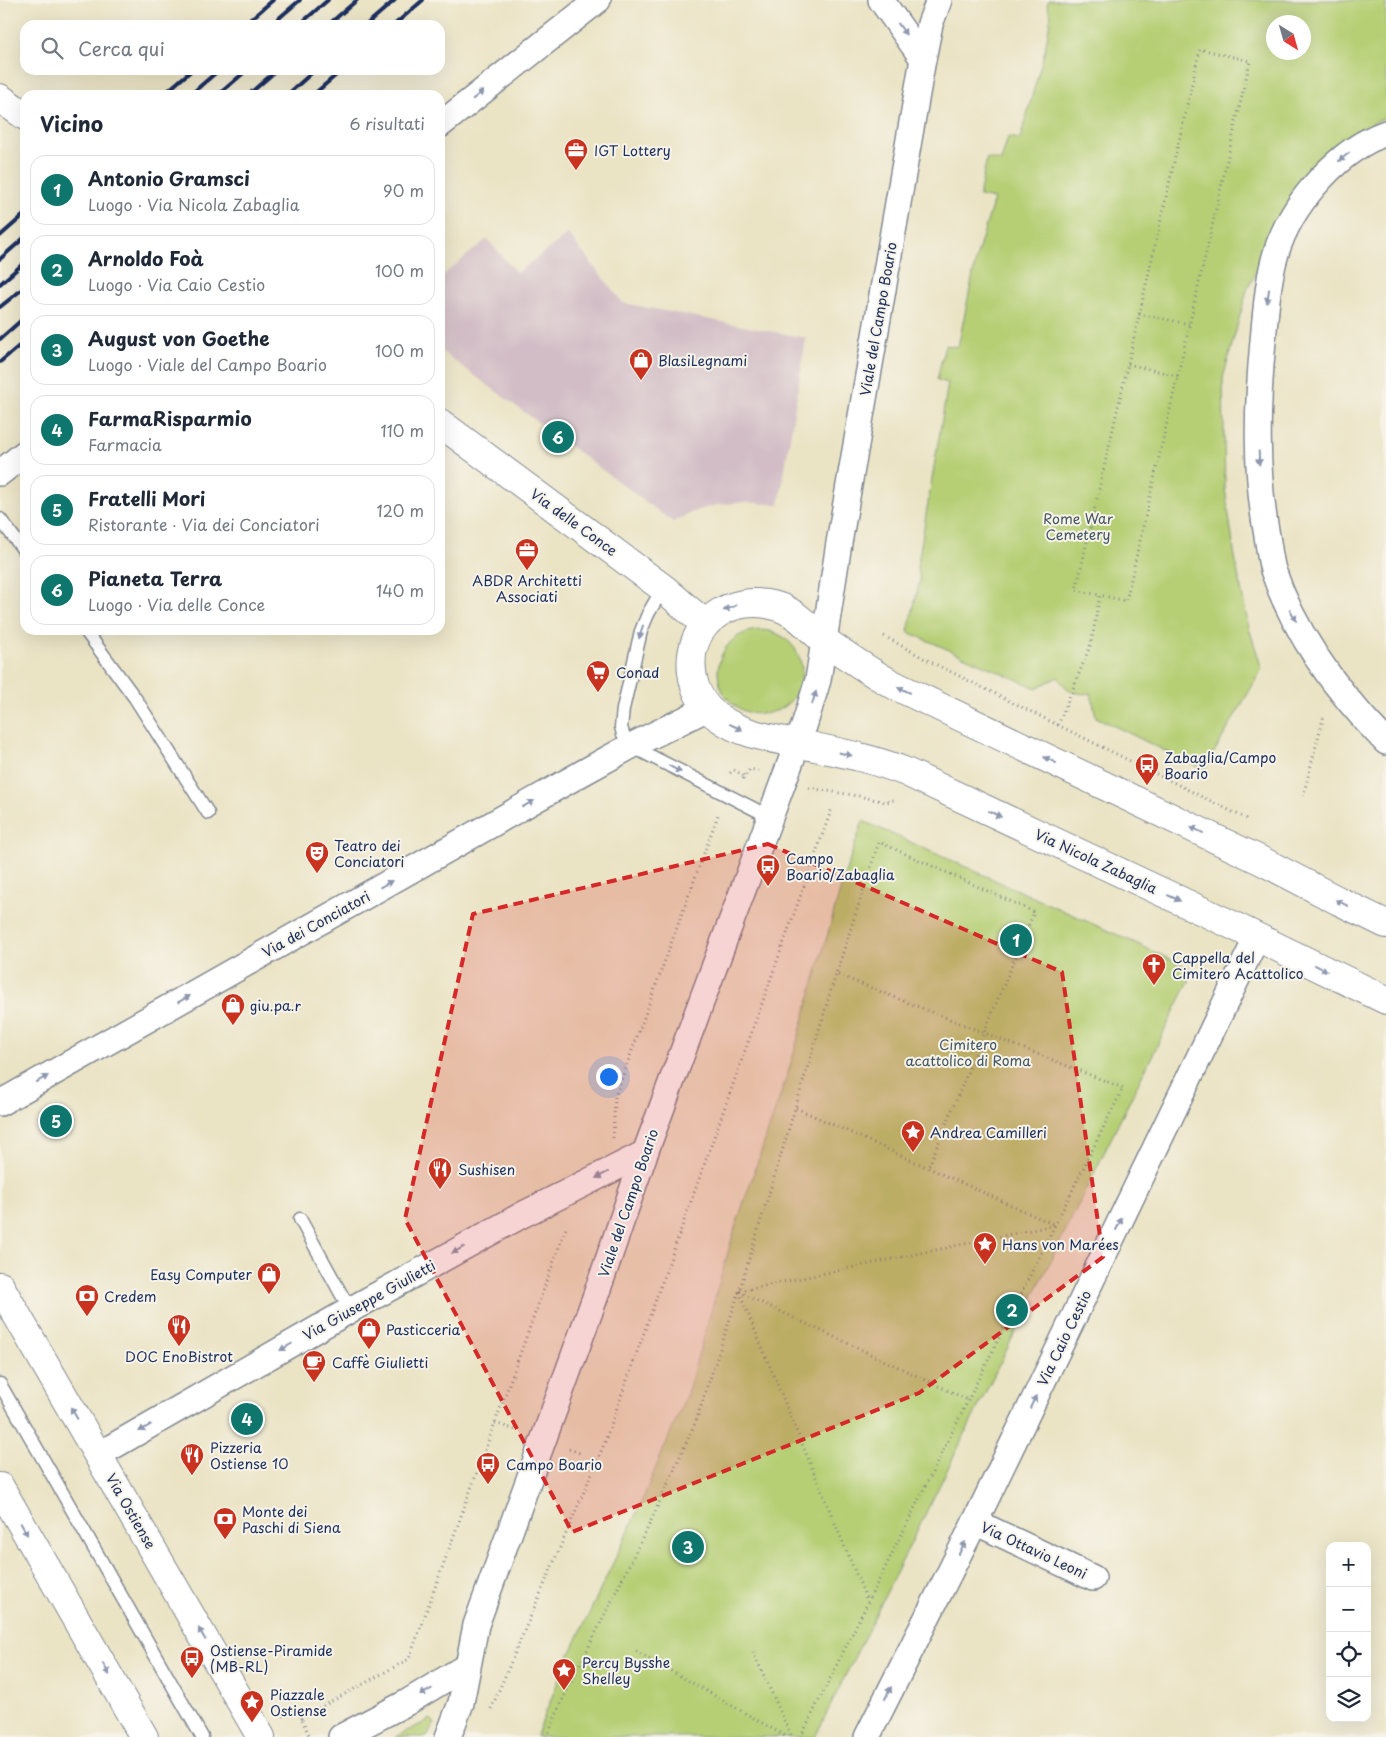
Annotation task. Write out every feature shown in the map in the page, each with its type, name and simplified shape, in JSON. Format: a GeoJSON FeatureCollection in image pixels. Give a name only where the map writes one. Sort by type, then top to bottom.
{"type":"FeatureCollection","features":[{"type":"Feature","properties":{"kind":"street"},"geometry":{"type":"LineString","coordinates":[[445,121],[598,0]]}},
{"type":"Feature","properties":{"kind":"street"},"geometry":{"type":"LineString","coordinates":[[881,0],[922,59]]}},
{"type":"Feature","properties":{"kind":"street","name":"Viale del Campo Boario"},"geometry":{"type":"LineString","coordinates":[[824,640],[840,533],[922,59],[930,24],[939,0]]}},
{"type":"Feature","properties":{"kind":"street"},"geometry":{"type":"LineString","coordinates":[[0,98],[20,112]]}},
{"type":"Feature","properties":{"kind":"street"},"geometry":{"type":"LineString","coordinates":[[1386,133],[1366,142],[1342,158],[1318,182],[1301,204],[1278,245],[1265,320],[1258,403],[1260,496],[1273,569],[1290,609],[1312,650],[1358,712],[1386,742]]}},
{"type":"Feature","properties":{"kind":"street","name":"Via delle Conce"},"geometry":{"type":"LineString","coordinates":[[445,428],[663,588],[706,624]]}},
{"type":"Feature","properties":{"kind":"street"},"geometry":{"type":"LineString","coordinates":[[0,473],[20,457]]}},
{"type":"Feature","properties":{"kind":"street"},"geometry":{"type":"LineString","coordinates":[[824,640],[816,691],[797,744],[767,738],[743,730],[718,717],[708,708],[695,686],[691,667],[694,642],[706,624],[719,613],[734,606],[746,603],[763,603],[778,606],[795,615],[824,640],[896,686],[1253,856],[1338,902],[1386,924]]}},
{"type":"Feature","properties":{"kind":"street","name":"Via dei Conciatori"},"geometry":{"type":"LineString","coordinates":[[0,1103],[631,746],[708,708]]}},
{"type":"Feature","properties":{"kind":"street","name":"Viale del Campo Boario"},"geometry":{"type":"LineString","coordinates":[[448,1737],[461,1702],[476,1625],[646,1153],[797,744]]}},
{"type":"Feature","properties":{"kind":"street","name":"Via Nicola Zabaglia"},"geometry":{"type":"LineString","coordinates":[[797,744],[878,761],[906,772],[1257,937],[1386,1000]]}},
{"type":"Feature","properties":{"kind":"street","name":"Via Caio Cestio"},"geometry":{"type":"LineString","coordinates":[[867,1737],[975,1522],[1257,937]]}},
{"type":"Feature","properties":{"kind":"street","name":"Via Giuseppe Giulietti"},"geometry":{"type":"LineString","coordinates":[[98,1455],[350,1310],[522,1215],[646,1153]]}},
{"type":"Feature","properties":{"kind":"street","name":"Via Ostiense"},"geometry":{"type":"LineString","coordinates":[[0,1286],[261,1737]]}},
{"type":"Feature","properties":{"kind":"street"},"geometry":{"type":"LineString","coordinates":[[2,1493],[137,1733]]}},
{"type":"Feature","properties":{"kind":"street","name":"Via Ottavio Leoni"},"geometry":{"type":"LineString","coordinates":[[975,1522],[1093,1578]]}},
{"type":"Feature","properties":{"kind":"street"},"geometry":{"type":"LineString","coordinates":[[341,1737],[406,1704],[467,1666]]}},
{"type":"Feature","properties":{"kind":"lane"},"geometry":{"type":"LineString","coordinates":[[0,519],[20,545]]}},
{"type":"Feature","properties":{"kind":"lane"},"geometry":{"type":"LineString","coordinates":[[663,588],[648,614],[641,631],[623,709],[621,727],[623,734],[631,746],[770,817]]}},
{"type":"Feature","properties":{"kind":"lane"},"geometry":{"type":"LineString","coordinates":[[89,635],[135,698],[208,813]]}},
{"type":"Feature","properties":{"kind":"lane"},"geometry":{"type":"LineString","coordinates":[[300,1219],[350,1310]]}},
{"type":"Feature","properties":{"kind":"lane"},"geometry":{"type":"LineString","coordinates":[[0,1384],[202,1737]]}},
{"type":"Feature","properties":{"kind":"path"},"geometry":{"type":"LineString","coordinates":[[1200,49],[1250,61],[1126,602],[1076,590],[1140,314],[1200,49]]}},
{"type":"Feature","properties":{"kind":"path"},"geometry":{"type":"LineString","coordinates":[[1140,314],[1189,324]]}},
{"type":"Feature","properties":{"kind":"path"},"geometry":{"type":"LineString","coordinates":[[1128,364],[1178,376]]}},
{"type":"Feature","properties":{"kind":"path"},"geometry":{"type":"LineString","coordinates":[[1058,725],[1090,644],[1100,595]]}},
{"type":"Feature","properties":{"kind":"path"},"geometry":{"type":"LineString","coordinates":[[884,636],[927,660],[1254,822]]}},
{"type":"Feature","properties":{"kind":"path"},"geometry":{"type":"LineString","coordinates":[[1302,796],[1333,680]]}},
{"type":"Feature","properties":{"kind":"path"},"geometry":{"type":"LineString","coordinates":[[490,1710],[603,1447],[832,808]]}},
{"type":"Feature","properties":{"kind":"path"},"geometry":{"type":"LineString","coordinates":[[613,1147],[615,1097],[719,812]]}},
{"type":"Feature","properties":{"kind":"path"},"geometry":{"type":"LineString","coordinates":[[547,1737],[562,1701],[650,1523],[696,1421],[739,1292],[836,974],[879,842],[1034,912],[928,1168]]}},
{"type":"Feature","properties":{"kind":"path"},"geometry":{"type":"LineString","coordinates":[[801,1737],[1123,1088],[836,974]]}},
{"type":"Feature","properties":{"kind":"path"},"geometry":{"type":"LineString","coordinates":[[796,1108],[1055,1225]]}},
{"type":"Feature","properties":{"kind":"path"},"geometry":{"type":"LineString","coordinates":[[301,1718],[409,1659],[568,1225]]}},
{"type":"Feature","properties":{"kind":"path"},"geometry":{"type":"LineString","coordinates":[[739,1292],[1055,1225]]}},
{"type":"Feature","properties":{"kind":"path"},"geometry":{"type":"LineString","coordinates":[[739,1292],[968,1400]]}},
{"type":"Feature","properties":{"kind":"path"},"geometry":{"type":"LineString","coordinates":[[739,1292],[866,1598]]}},
{"type":"Feature","properties":{"kind":"path"},"geometry":{"type":"LineString","coordinates":[[636,1650],[787,1737]]}},
{"type":"Feature","properties":{"kind":"path"},"geometry":{"type":"LineString","coordinates":[[753,1652],[792,1737]]}},
{"type":"Feature","properties":{"kind":"path"},"geometry":{"type":"LineString","coordinates":[[286,1714],[293,1711],[299,1713],[310,1737]]}},
{"type":"Feature","properties":{"kind":"highlighted area"},"geometry":{"type":"Polygon","coordinates":[[[768,844],[1062,972],[1103,1257],[919,1393],[572,1532],[405,1219],[473,914],[768,844]]]}},
{"type":"Feature","properties":{"kind":"shaded area","name":"BlasiLegnami"},"geometry":{"type":"Polygon","coordinates":[[[568,234],[623,303],[806,338],[779,505],[744,502],[716,505],[692,512],[673,522],[445,354],[445,274],[487,239],[517,273],[568,234]]]}},
{"type":"Feature","properties":{"kind":"green space","name":"Rome War Cemetery"},"geometry":{"type":"Polygon","coordinates":[[[1049,0],[1386,0],[1386,117],[1375,122],[1327,159],[1279,225],[1247,290],[1223,378],[1225,489],[1236,564],[1249,628],[1262,669],[1204,770],[1096,717],[1091,693],[1076,693],[1068,689],[1058,677],[1036,688],[908,632],[920,579],[917,569],[948,383],[937,380],[945,345],[958,347],[977,255],[994,199],[979,196],[987,158],[1001,161],[1008,137],[1020,139],[1045,50],[1051,15],[1047,5],[1049,0]]]}},
{"type":"Feature","properties":{"kind":"green space"},"geometry":{"type":"Polygon","coordinates":[[[760,630],[776,633],[790,642],[799,656],[802,672],[799,688],[790,702],[776,711],[760,714],[744,711],[730,702],[721,688],[718,672],[721,656],[730,642],[744,633],[760,630]]]}},
{"type":"Feature","properties":{"kind":"green space","name":"Cimitero acattolico di Roma"},"geometry":{"type":"Polygon","coordinates":[[[863,821],[1194,971],[815,1737],[536,1737],[563,1669],[638,1510],[687,1394],[735,1228],[789,1070],[845,873],[863,821]]]}},
{"type":"Feature","properties":{"kind":"green space"},"geometry":{"type":"Polygon","coordinates":[[[431,1719],[435,1723],[427,1737],[395,1737],[431,1719]]]}},
{"type":"Feature","properties":{"kind":"railway"},"geometry":{"type":"LineString","coordinates":[[250,20],[273,0]]}},
{"type":"Feature","properties":{"kind":"railway"},"geometry":{"type":"LineString","coordinates":[[277,20],[300,0]]}},
{"type":"Feature","properties":{"kind":"railway"},"geometry":{"type":"LineString","coordinates":[[305,20],[328,0]]}},
{"type":"Feature","properties":{"kind":"railway"},"geometry":{"type":"LineString","coordinates":[[334,20],[357,0]]}},
{"type":"Feature","properties":{"kind":"railway"},"geometry":{"type":"LineString","coordinates":[[372,20],[395,0]]}},
{"type":"Feature","properties":{"kind":"railway"},"geometry":{"type":"LineString","coordinates":[[400,20],[423,0]]}},
{"type":"Feature","properties":{"kind":"railway"},"geometry":{"type":"LineString","coordinates":[[169,90],[186,75]]}},
{"type":"Feature","properties":{"kind":"railway"},"geometry":{"type":"LineString","coordinates":[[196,90],[213,75]]}},
{"type":"Feature","properties":{"kind":"railway"},"geometry":{"type":"LineString","coordinates":[[224,90],[241,75]]}},
{"type":"Feature","properties":{"kind":"railway"},"geometry":{"type":"LineString","coordinates":[[254,90],[271,75]]}},
{"type":"Feature","properties":{"kind":"railway"},"geometry":{"type":"LineString","coordinates":[[293,90],[309,75]]}},
{"type":"Feature","properties":{"kind":"railway"},"geometry":{"type":"LineString","coordinates":[[319,90],[336,75]]}},
{"type":"Feature","properties":{"kind":"railway"},"geometry":{"type":"LineString","coordinates":[[0,236],[20,218]]}},
{"type":"Feature","properties":{"kind":"railway"},"geometry":{"type":"LineString","coordinates":[[0,259],[20,241]]}},
{"type":"Feature","properties":{"kind":"railway"},"geometry":{"type":"LineString","coordinates":[[0,284],[20,266]]}},
{"type":"Feature","properties":{"kind":"railway"},"geometry":{"type":"LineString","coordinates":[[0,307],[20,291]]}},
{"type":"Feature","properties":{"kind":"railway"},"geometry":{"type":"LineString","coordinates":[[0,339],[20,321]]}},
{"type":"Feature","properties":{"kind":"railway"},"geometry":{"type":"LineString","coordinates":[[0,362],[20,345]]}},
{"type":"Feature","properties":{"kind":"place","name":"IGT Lottery"},"geometry":{"type":"Point","coordinates":[576,171]}},
{"type":"Feature","properties":{"kind":"place","name":"BlasiLegnami"},"geometry":{"type":"Point","coordinates":[641,381]}},
{"type":"Feature","properties":{"kind":"place","name":"Pianeta Terra"},"geometry":{"type":"Point","coordinates":[558,437]}},
{"type":"Feature","properties":{"kind":"place","name":"ABDR Architetti Associati"},"geometry":{"type":"Point","coordinates":[527,571]}},
{"type":"Feature","properties":{"kind":"place","name":"Conad"},"geometry":{"type":"Point","coordinates":[598,693]}},
{"type":"Feature","properties":{"kind":"place","name":"Zabaglia/Campo Boario"},"geometry":{"type":"Point","coordinates":[1147,786]}},
{"type":"Feature","properties":{"kind":"place","name":"Teatro dei Conciatori"},"geometry":{"type":"Point","coordinates":[317,874]}},
{"type":"Feature","properties":{"kind":"place","name":"Campo Boario/Zabaglia"},"geometry":{"type":"Point","coordinates":[768,887]}},
{"type":"Feature","properties":{"kind":"place","name":"Antonio Gramsci"},"geometry":{"type":"Point","coordinates":[1016,940]}},
{"type":"Feature","properties":{"kind":"place","name":"Cappella del Cimitero Acattolico"},"geometry":{"type":"Point","coordinates":[1154,986]}},
{"type":"Feature","properties":{"kind":"place","name":"giu.pa.r"},"geometry":{"type":"Point","coordinates":[233,1026]}},
{"type":"Feature","properties":{"kind":"place","name":"Fratelli Mori"},"geometry":{"type":"Point","coordinates":[56,1121]}},
{"type":"Feature","properties":{"kind":"place","name":"Andrea Camilleri"},"geometry":{"type":"Point","coordinates":[913,1153]}},
{"type":"Feature","properties":{"kind":"place","name":"Sushisen"},"geometry":{"type":"Point","coordinates":[440,1190]}},
{"type":"Feature","properties":{"kind":"place","name":"Hans von Marées"},"geometry":{"type":"Point","coordinates":[985,1265]}},
{"type":"Feature","properties":{"kind":"place","name":"Easy Computer"},"geometry":{"type":"Point","coordinates":[269,1295]}},
{"type":"Feature","properties":{"kind":"place","name":"Arnoldo Foà"},"geometry":{"type":"Point","coordinates":[1012,1310]}},
{"type":"Feature","properties":{"kind":"place","name":"Credem"},"geometry":{"type":"Point","coordinates":[87,1317]}},
{"type":"Feature","properties":{"kind":"place","name":"DOC EnoBistrot"},"geometry":{"type":"Point","coordinates":[179,1347]}},
{"type":"Feature","properties":{"kind":"place","name":"Pasticceria"},"geometry":{"type":"Point","coordinates":[369,1350]}},
{"type":"Feature","properties":{"kind":"place","name":"Caffè Giulietti"},"geometry":{"type":"Point","coordinates":[314,1383]}},
{"type":"Feature","properties":{"kind":"place","name":"FarmaRisparmio"},"geometry":{"type":"Point","coordinates":[247,1419]}},
{"type":"Feature","properties":{"kind":"place","name":"Pizzeria Ostiense 10"},"geometry":{"type":"Point","coordinates":[192,1476]}},
{"type":"Feature","properties":{"kind":"place","name":"Campo Boario"},"geometry":{"type":"Point","coordinates":[488,1485]}},
{"type":"Feature","properties":{"kind":"place","name":"Monte dei Paschi di Siena"},"geometry":{"type":"Point","coordinates":[225,1540]}},
{"type":"Feature","properties":{"kind":"place","name":"August von Goethe"},"geometry":{"type":"Point","coordinates":[688,1547]}},
{"type":"Feature","properties":{"kind":"place","name":"Ostiense-Piramide (MB-RL)"},"geometry":{"type":"Point","coordinates":[192,1679]}},
{"type":"Feature","properties":{"kind":"place","name":"Percy Bysshe Shelley"},"geometry":{"type":"Point","coordinates":[564,1691]}},
{"type":"Feature","properties":{"kind":"place","name":"Piazzale Ostiense"},"geometry":{"type":"Point","coordinates":[252,1723]}}]}
